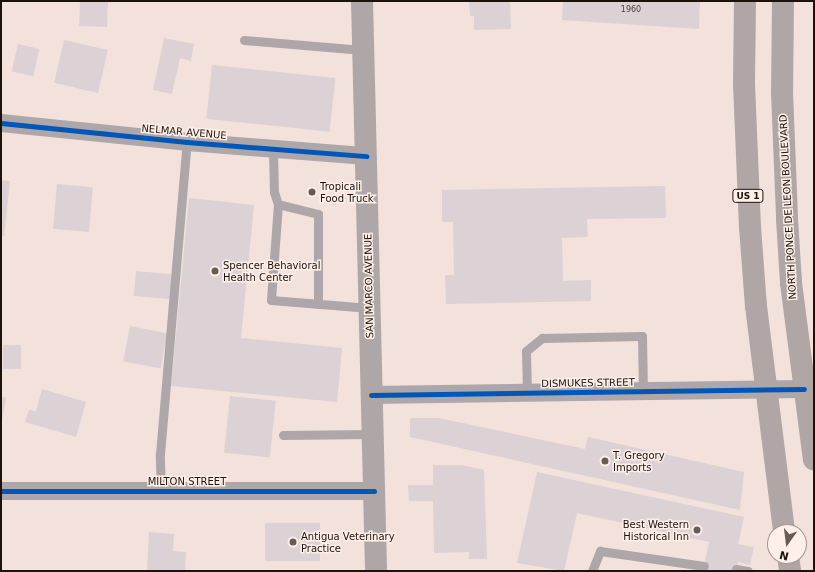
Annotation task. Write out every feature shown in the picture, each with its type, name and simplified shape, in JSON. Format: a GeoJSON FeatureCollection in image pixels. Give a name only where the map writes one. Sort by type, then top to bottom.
{"type":"FeatureCollection","features":[{"type":"Feature","properties":{"kind":"highway","name":"US 1"},"geometry":{"type":"LineString","coordinates":[[745,1],[745,158],[755,298],[783,524]]}},
{"type":"Feature","properties":{"kind":"highway","name":"NORTH PONCE DE LEON BOULEVARD"},"geometry":{"type":"LineString","coordinates":[[783,1],[782,92],[791,283],[814,460]]}},
{"type":"Feature","properties":{"kind":"main road","name":"SAN MARCO AVENUE"},"geometry":{"type":"LineString","coordinates":[[360,5],[364,50],[376,571]]}},
{"type":"Feature","properties":{"kind":"street","name":"NELMAR AVENUE"},"geometry":{"type":"LineString","coordinates":[[1,122],[187,142],[366,156]]}},
{"type":"Feature","properties":{"kind":"street","name":"DISMUKES STREET"},"geometry":{"type":"LineString","coordinates":[[371,395],[804,389]]}},
{"type":"Feature","properties":{"kind":"street","name":"MILTON STREET"},"geometry":{"type":"LineString","coordinates":[[1,491],[374,491]]}},
{"type":"Feature","properties":{"kind":"lane"},"geometry":{"type":"LineString","coordinates":[[244,40],[364,50]]}},
{"type":"Feature","properties":{"kind":"lane"},"geometry":{"type":"LineString","coordinates":[[161,491],[160,454],[187,142]]}},
{"type":"Feature","properties":{"kind":"lane"},"geometry":{"type":"LineString","coordinates":[[273,149],[274,192],[278,204],[271,300],[370,308]]}},
{"type":"Feature","properties":{"kind":"lane"},"geometry":{"type":"LineString","coordinates":[[278,204],[318,214],[318,304]]}},
{"type":"Feature","properties":{"kind":"lane"},"geometry":{"type":"LineString","coordinates":[[527,393],[526,351],[542,338],[642,336],[643,391]]}},
{"type":"Feature","properties":{"kind":"lane"},"geometry":{"type":"LineString","coordinates":[[283,435],[372,434]]}},
{"type":"Feature","properties":{"kind":"lane"},"geometry":{"type":"LineString","coordinates":[[592,571],[600,551],[704,566]]}},
{"type":"Feature","properties":{"kind":"lane"},"geometry":{"type":"LineString","coordinates":[[736,570],[748,571]]}},
{"type":"Feature","properties":{"kind":"building"},"geometry":{"type":"Polygon","coordinates":[[[80,1],[108,2],[107,27],[79,26],[80,1]]]}},
{"type":"Feature","properties":{"kind":"building"},"geometry":{"type":"Polygon","coordinates":[[[469,1],[510,1],[511,29],[474,30],[474,16],[470,16],[469,1]]]}},
{"type":"Feature","properties":{"kind":"building"},"geometry":{"type":"Polygon","coordinates":[[[563,1],[700,1],[699,29],[562,20],[563,1]]]}},
{"type":"Feature","properties":{"kind":"building"},"geometry":{"type":"Polygon","coordinates":[[[164,38],[194,44],[191,61],[180,58],[172,94],[153,90],[164,38]]]}},
{"type":"Feature","properties":{"kind":"building"},"geometry":{"type":"Polygon","coordinates":[[[64,40],[108,50],[98,93],[54,83],[64,40]]]}},
{"type":"Feature","properties":{"kind":"building"},"geometry":{"type":"Polygon","coordinates":[[[18,44],[39,49],[33,76],[12,71],[18,44]]]}},
{"type":"Feature","properties":{"kind":"building"},"geometry":{"type":"Polygon","coordinates":[[[212,65],[335,78],[330,132],[206,119],[212,65]]]}},
{"type":"Feature","properties":{"kind":"building"},"geometry":{"type":"Polygon","coordinates":[[[1,180],[10,181],[4,236],[1,236],[1,180]]]}},
{"type":"Feature","properties":{"kind":"building"},"geometry":{"type":"Polygon","coordinates":[[[57,184],[93,187],[89,232],[53,229],[57,184]]]}},
{"type":"Feature","properties":{"kind":"building"},"geometry":{"type":"Polygon","coordinates":[[[665,186],[666,218],[587,219],[588,237],[562,238],[563,281],[591,280],[591,301],[446,304],[445,275],[454,275],[453,222],[442,222],[442,190],[665,186]]]}},
{"type":"Feature","properties":{"kind":"building","name":"Spencer Behavioral Health Center"},"geometry":{"type":"Polygon","coordinates":[[[189,198],[254,205],[241,338],[342,348],[337,402],[171,386],[189,198]]]}},
{"type":"Feature","properties":{"kind":"building"},"geometry":{"type":"Polygon","coordinates":[[[136,271],[172,274],[170,299],[134,296],[136,271]]]}},
{"type":"Feature","properties":{"kind":"building"},"geometry":{"type":"Polygon","coordinates":[[[130,326],[167,333],[160,369],[123,361],[130,326]]]}},
{"type":"Feature","properties":{"kind":"building"},"geometry":{"type":"Polygon","coordinates":[[[3,345],[21,345],[21,369],[3,369],[3,345]]]}},
{"type":"Feature","properties":{"kind":"building"},"geometry":{"type":"Polygon","coordinates":[[[42,389],[86,402],[76,437],[25,422],[29,410],[36,411],[42,389]]]}},
{"type":"Feature","properties":{"kind":"building"},"geometry":{"type":"Polygon","coordinates":[[[230,396],[276,401],[270,457],[224,453],[230,396]]]}},
{"type":"Feature","properties":{"kind":"building"},"geometry":{"type":"Polygon","coordinates":[[[1,397],[6,398],[2,420],[1,419],[1,397]]]}},
{"type":"Feature","properties":{"kind":"building","name":"T. Gregory Imports"},"geometry":{"type":"Polygon","coordinates":[[[410,418],[439,418],[585,449],[588,437],[744,472],[740,510],[410,437],[410,418]]]}},
{"type":"Feature","properties":{"kind":"building"},"geometry":{"type":"Polygon","coordinates":[[[433,465],[462,465],[484,470],[487,559],[469,559],[469,552],[434,553],[433,501],[409,501],[408,485],[433,485],[433,465]]]}},
{"type":"Feature","properties":{"kind":"building","name":"Best Western Historical Inn"},"geometry":{"type":"Polygon","coordinates":[[[537,472],[744,517],[738,544],[754,547],[750,565],[738,562],[736,571],[703,571],[709,542],[577,513],[564,571],[517,563],[537,472]]]}},
{"type":"Feature","properties":{"kind":"building","name":"Antigua Veterinary Practice"},"geometry":{"type":"Polygon","coordinates":[[[265,523],[320,523],[320,561],[265,561],[265,523]]]}},
{"type":"Feature","properties":{"kind":"building"},"geometry":{"type":"Polygon","coordinates":[[[149,532],[174,534],[173,551],[186,552],[185,571],[147,571],[149,532]]]}},
{"type":"Feature","properties":{"kind":"cycle path"},"geometry":{"type":"LineString","coordinates":[[1,123],[187,142],[366,156]]}},
{"type":"Feature","properties":{"kind":"cycle path"},"geometry":{"type":"LineString","coordinates":[[371,395],[804,389]]}},
{"type":"Feature","properties":{"kind":"cycle path"},"geometry":{"type":"LineString","coordinates":[[1,491],[374,491]]}},
{"type":"Feature","properties":{"kind":"place","name":"Tropicali Food Truck"},"geometry":{"type":"Point","coordinates":[312,192]}},
{"type":"Feature","properties":{"kind":"place","name":"Spencer Behavioral Health Center"},"geometry":{"type":"Point","coordinates":[215,271]}},
{"type":"Feature","properties":{"kind":"place","name":"T. Gregory Imports"},"geometry":{"type":"Point","coordinates":[605,461]}},
{"type":"Feature","properties":{"kind":"place","name":"Best Western Historical Inn"},"geometry":{"type":"Point","coordinates":[697,530]}},
{"type":"Feature","properties":{"kind":"place","name":"Antigua Veterinary Practice"},"geometry":{"type":"Point","coordinates":[293,542]}}]}
